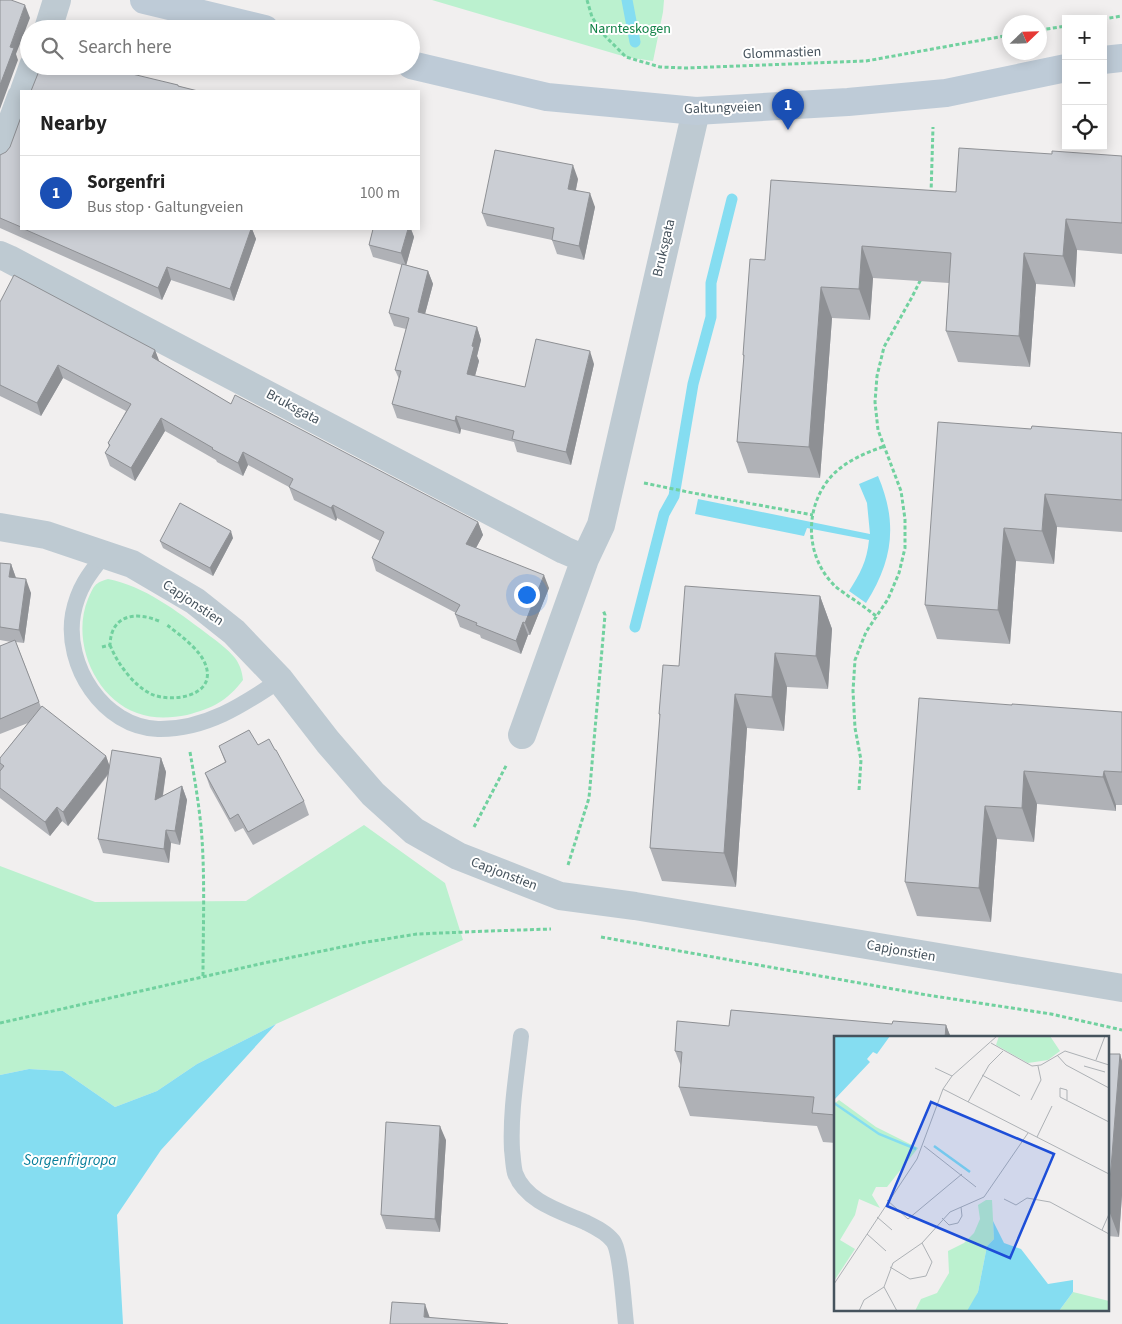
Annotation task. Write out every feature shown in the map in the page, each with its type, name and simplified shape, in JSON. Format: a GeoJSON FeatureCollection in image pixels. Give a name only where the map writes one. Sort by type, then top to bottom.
{"type":"FeatureCollection","features":[{"type":"Feature","properties":{"kind":"main road"},"geometry":{"type":"LineString","coordinates":[[144,0],[227,20]]}},
{"type":"Feature","properties":{"kind":"main road"},"geometry":{"type":"LineString","coordinates":[[1107,60],[1122,58]]}},
{"type":"Feature","properties":{"kind":"main road","name":"Galtungveien"},"geometry":{"type":"LineString","coordinates":[[420,67],[548,97],[696,111],[848,102],[946,93],[1062,69]]}},
{"type":"Feature","properties":{"kind":"street"},"geometry":{"type":"LineString","coordinates":[[51,20],[58,0]]}},
{"type":"Feature","properties":{"kind":"street"},"geometry":{"type":"LineString","coordinates":[[24,90],[30,75]]}},
{"type":"Feature","properties":{"kind":"street"},"geometry":{"type":"LineString","coordinates":[[0,153],[20,100]]}},
{"type":"Feature","properties":{"kind":"street","name":"Bruksgata"},"geometry":{"type":"LineString","coordinates":[[522,735],[600,525],[696,111]]}},
{"type":"Feature","properties":{"kind":"street","name":"Bruksgata"},"geometry":{"type":"LineString","coordinates":[[0,255],[564,550],[586,559]]}},
{"type":"Feature","properties":{"kind":"street","name":"Capjonstien"},"geometry":{"type":"LineString","coordinates":[[0,526],[46,536],[106,554],[132,564],[195,601],[234,632],[280,680],[328,742],[372,794],[414,831],[458,856],[560,896],[634,906],[1122,988]]}},
{"type":"Feature","properties":{"kind":"lane"},"geometry":{"type":"LineString","coordinates":[[106,554],[85,580],[79,593],[73,614],[72,635],[80,669],[91,689],[102,703],[118,716],[135,724],[156,729],[202,724],[230,712],[280,680]]}},
{"type":"Feature","properties":{"kind":"lane"},"geometry":{"type":"LineString","coordinates":[[521,1036],[511,1128],[513,1162],[516,1173],[523,1188],[530,1195],[599,1229],[614,1242],[618,1257],[626,1324]]}},
{"type":"Feature","properties":{"kind":"path","name":"Glommastien"},"geometry":{"type":"LineString","coordinates":[[587,0],[592,17],[603,34],[626,57],[660,67],[686,68],[866,61],[1002,36]]}},
{"type":"Feature","properties":{"kind":"path"},"geometry":{"type":"LineString","coordinates":[[1107,18],[1122,16]]}},
{"type":"Feature","properties":{"kind":"path"},"geometry":{"type":"LineString","coordinates":[[1047,29],[1062,27]]}},
{"type":"Feature","properties":{"kind":"path"},"geometry":{"type":"LineString","coordinates":[[930,203],[934,94]]}},
{"type":"Feature","properties":{"kind":"path"},"geometry":{"type":"LineString","coordinates":[[859,790],[861,760],[855,728],[853,691],[855,660],[866,632],[888,599],[899,573],[905,548],[905,520],[900,491],[878,430],[875,402],[877,376],[884,348],[924,272]]}},
{"type":"Feature","properties":{"kind":"path"},"geometry":{"type":"LineString","coordinates":[[876,616],[834,585],[816,559],[811,532],[815,503],[829,478],[855,458],[885,446]]}},
{"type":"Feature","properties":{"kind":"path"},"geometry":{"type":"LineString","coordinates":[[655,486],[813,518]]}},
{"type":"Feature","properties":{"kind":"path"},"geometry":{"type":"LineString","coordinates":[[0,1023],[361,942],[417,934],[556,929],[560,896],[589,798],[605,615],[601,606]]}},
{"type":"Feature","properties":{"kind":"path"},"geometry":{"type":"LineString","coordinates":[[133,616],[157,620],[180,635],[201,656],[206,665],[208,675],[206,682],[201,689],[185,696],[172,698],[151,694],[132,679],[114,656],[110,645],[113,628],[125,618],[133,616]]}},
{"type":"Feature","properties":{"kind":"path"},"geometry":{"type":"LineString","coordinates":[[75,653],[110,645]]}},
{"type":"Feature","properties":{"kind":"path"},"geometry":{"type":"LineString","coordinates":[[186,727],[198,799],[204,869],[202,977]]}},
{"type":"Feature","properties":{"kind":"path"},"geometry":{"type":"LineString","coordinates":[[458,856],[522,735]]}},
{"type":"Feature","properties":{"kind":"path"},"geometry":{"type":"LineString","coordinates":[[595,936],[927,995],[1051,1014],[1122,1030]]}},
{"type":"Feature","properties":{"kind":"green space","name":"Narnteskogen"},"geometry":{"type":"Polygon","coordinates":[[[432,0],[664,0],[653,61],[626,57],[432,0]]]}},
{"type":"Feature","properties":{"kind":"green space"},"geometry":{"type":"Polygon","coordinates":[[[108,579],[121,582],[147,593],[195,625],[232,655],[237,661],[243,680],[219,703],[187,715],[149,716],[137,713],[122,705],[109,695],[98,681],[90,666],[82,632],[83,615],[88,599],[97,584],[108,579]]]}},
{"type":"Feature","properties":{"kind":"green space"},"geometry":{"type":"Polygon","coordinates":[[[364,825],[445,883],[463,940],[276,1024],[197,1064],[157,1091],[115,1107],[63,1071],[29,1069],[0,1075],[0,866],[95,902],[246,901],[364,825]]]}},
{"type":"Feature","properties":{"kind":"water"},"geometry":{"type":"Polygon","coordinates":[[[878,476],[888,510],[890,541],[882,572],[866,603],[849,591],[862,567],[867,554],[869,540],[807,528],[804,536],[695,514],[698,499],[870,534],[867,503],[859,484],[878,476]]]}},
{"type":"Feature","properties":{"kind":"water","name":"Sorgenfrigropa"},"geometry":{"type":"Polygon","coordinates":[[[276,1024],[161,1150],[117,1215],[123,1324],[0,1324],[0,1075],[29,1069],[63,1071],[115,1107],[157,1091],[197,1064],[276,1024]]]}},
{"type":"Feature","properties":{"kind":"building"},"geometry":{"type":"Polygon","coordinates":[[[0,0],[11,0],[25,5],[10,47],[14,48],[0,85],[0,0]]]}},
{"type":"Feature","properties":{"kind":"building"},"geometry":{"type":"Polygon","coordinates":[[[37,75],[136,75],[194,90],[31,90],[37,75]]]}},
{"type":"Feature","properties":{"kind":"building"},"geometry":{"type":"Polygon","coordinates":[[[20,120],[20,227],[0,218],[0,155],[10,147],[20,120]]]}},
{"type":"Feature","properties":{"kind":"building"},"geometry":{"type":"Polygon","coordinates":[[[959,148],[1052,154],[1052,151],[1122,156],[1122,223],[1066,219],[1063,256],[1024,253],[1019,336],[946,331],[951,253],[862,246],[859,289],[821,287],[809,447],[737,442],[750,259],[765,260],[771,180],[956,192],[959,148]]]}},
{"type":"Feature","properties":{"kind":"building"},"geometry":{"type":"Polygon","coordinates":[[[495,150],[573,165],[568,189],[590,193],[579,246],[552,240],[554,228],[482,213],[495,150]]]}},
{"type":"Feature","properties":{"kind":"building"},"geometry":{"type":"Polygon","coordinates":[[[26,230],[251,230],[230,289],[167,267],[158,288],[26,230]]]}},
{"type":"Feature","properties":{"kind":"building"},"geometry":{"type":"Polygon","coordinates":[[[373,230],[408,230],[401,253],[369,245],[373,230]]]}},
{"type":"Feature","properties":{"kind":"building"},"geometry":{"type":"Polygon","coordinates":[[[402,264],[428,271],[418,312],[477,327],[467,374],[525,387],[536,339],[590,351],[566,452],[512,439],[514,431],[456,416],[455,421],[392,404],[401,371],[395,370],[409,318],[389,313],[402,264]]]}},
{"type":"Feature","properties":{"kind":"building"},"geometry":{"type":"Polygon","coordinates":[[[14,275],[155,350],[152,357],[231,404],[235,395],[478,522],[466,544],[544,575],[516,641],[476,625],[477,623],[455,614],[460,605],[372,558],[384,532],[333,505],[331,508],[289,487],[293,479],[243,452],[238,463],[161,418],[131,468],[105,453],[110,445],[108,443],[131,404],[58,365],[37,403],[0,385],[0,302],[14,275]]]}},
{"type":"Feature","properties":{"kind":"building"},"geometry":{"type":"Polygon","coordinates":[[[938,422],[1031,429],[1032,426],[1122,433],[1122,500],[1045,494],[1042,531],[1004,528],[998,610],[925,605],[938,422]]]}},
{"type":"Feature","properties":{"kind":"building"},"geometry":{"type":"Polygon","coordinates":[[[180,503],[231,531],[210,568],[160,541],[180,503]]]}},
{"type":"Feature","properties":{"kind":"building"},"geometry":{"type":"Polygon","coordinates":[[[0,563],[11,564],[9,577],[26,579],[19,630],[0,627],[0,563]]]}},
{"type":"Feature","properties":{"kind":"building"},"geometry":{"type":"Polygon","coordinates":[[[685,586],[820,596],[816,656],[775,653],[772,697],[735,694],[724,853],[650,848],[663,665],[679,666],[685,586]]]}},
{"type":"Feature","properties":{"kind":"building"},"geometry":{"type":"Polygon","coordinates":[[[15,640],[39,702],[0,719],[0,646],[15,640]]]}},
{"type":"Feature","properties":{"kind":"building"},"geometry":{"type":"Polygon","coordinates":[[[919,698],[1122,712],[1122,772],[1104,771],[1103,777],[1024,771],[1022,808],[985,806],[979,888],[905,882],[919,698]]]}},
{"type":"Feature","properties":{"kind":"building"},"geometry":{"type":"Polygon","coordinates":[[[42,706],[106,756],[63,812],[57,807],[45,822],[0,788],[0,771],[4,766],[0,763],[0,758],[42,706]]]}},
{"type":"Feature","properties":{"kind":"building"},"geometry":{"type":"Polygon","coordinates":[[[249,730],[258,745],[269,739],[304,801],[248,832],[238,814],[230,819],[205,773],[226,762],[219,746],[249,730]]]}},
{"type":"Feature","properties":{"kind":"building"},"geometry":{"type":"Polygon","coordinates":[[[112,750],[161,758],[155,800],[182,786],[175,831],[166,830],[164,849],[98,839],[112,750]]]}},
{"type":"Feature","properties":{"kind":"building"},"geometry":{"type":"Polygon","coordinates":[[[731,1010],[892,1024],[893,1021],[946,1025],[945,1036],[834,1036],[834,1115],[812,1113],[814,1097],[679,1087],[682,1052],[675,1051],[677,1021],[729,1026],[731,1010]]]}},
{"type":"Feature","properties":{"kind":"building"},"geometry":{"type":"Polygon","coordinates":[[[1110,1054],[1120,1054],[1110,1181],[1110,1054]]]}},
{"type":"Feature","properties":{"kind":"building"},"geometry":{"type":"Polygon","coordinates":[[[386,1122],[440,1126],[435,1219],[381,1215],[386,1122]]]}},
{"type":"Feature","properties":{"kind":"building"},"geometry":{"type":"Polygon","coordinates":[[[392,1302],[425,1304],[424,1317],[508,1324],[390,1324],[392,1302]]]}},
{"type":"Feature","properties":{"kind":"waterway"},"geometry":{"type":"LineString","coordinates":[[627,0],[635,42]]}},
{"type":"Feature","properties":{"kind":"waterway"},"geometry":{"type":"LineString","coordinates":[[635,627],[664,514],[674,496],[693,384],[711,317],[711,283],[732,199]]}},
{"type":"Feature","properties":{"kind":"place","name":"Sorgenfri"},"geometry":{"type":"Point","coordinates":[788,130]}}]}
